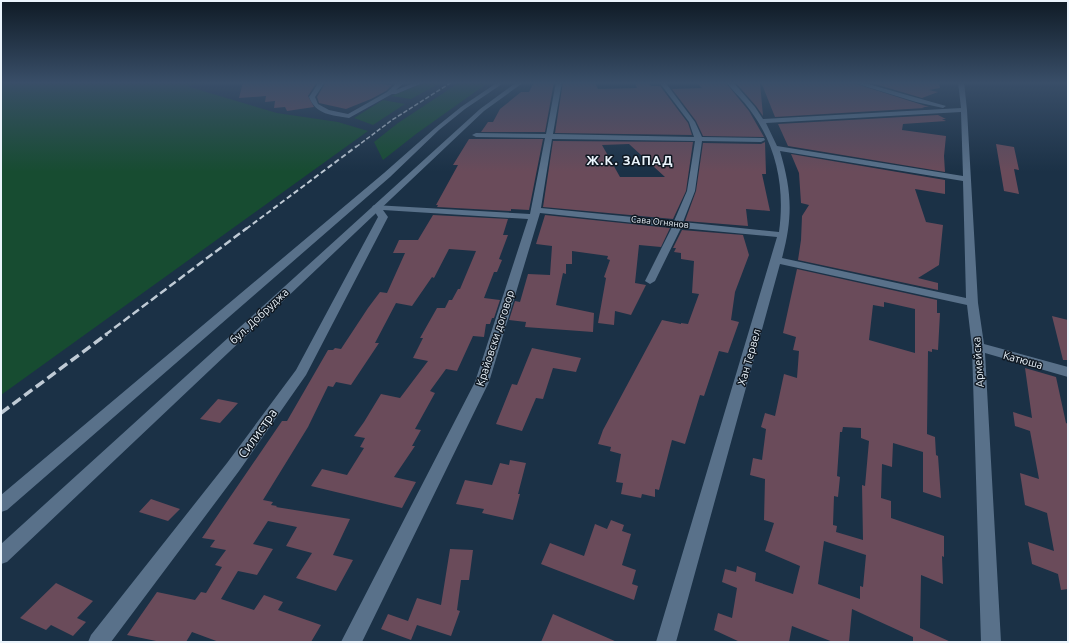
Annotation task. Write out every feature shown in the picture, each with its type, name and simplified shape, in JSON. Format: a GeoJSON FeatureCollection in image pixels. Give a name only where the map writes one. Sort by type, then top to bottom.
{"type":"FeatureCollection","features":[{"type":"Feature","properties":{"kind":"street"},"geometry":{"type":"LineString","coordinates":[[328,112],[349,116],[356,112]]}},
{"type":"Feature","properties":{"kind":"street","name":"бул. Добруджа"},"geometry":{"type":"LineString","coordinates":[[1,505],[387,175],[437,129],[458,112]]}},
{"type":"Feature","properties":{"kind":"street","name":"бул. Добруджа"},"geometry":{"type":"LineString","coordinates":[[1,556],[481,112]]}},
{"type":"Feature","properties":{"kind":"street","name":"Крайовски договор"},"geometry":{"type":"LineString","coordinates":[[351,642],[482,382],[535,213],[553,112]]}},
{"type":"Feature","properties":{"kind":"street"},"geometry":{"type":"LineString","coordinates":[[650,281],[678,224],[691,191],[699,139],[692,122],[685,112]]}},
{"type":"Feature","properties":{"kind":"street","name":"Хан Тервел"},"geometry":{"type":"LineString","coordinates":[[666,642],[783,235],[786,202],[776,148],[763,121],[756,112]]}},
{"type":"Feature","properties":{"kind":"street"},"geometry":{"type":"LineString","coordinates":[[763,121],[927,112]]}},
{"type":"Feature","properties":{"kind":"street","name":"Армейска"},"geometry":{"type":"LineString","coordinates":[[964,112],[972,303],[978,347],[991,642]]}},
{"type":"Feature","properties":{"kind":"street"},"geometry":{"type":"LineString","coordinates":[[476,135],[761,140]]}},
{"type":"Feature","properties":{"kind":"street"},"geometry":{"type":"LineString","coordinates":[[776,148],[967,179]]}},
{"type":"Feature","properties":{"kind":"street","name":"Сава Огнянов"},"geometry":{"type":"LineString","coordinates":[[377,207],[535,213],[678,224],[783,235]]}},
{"type":"Feature","properties":{"kind":"street","name":"Силистра"},"geometry":{"type":"LineString","coordinates":[[98,642],[233,467],[301,372],[383,217],[377,207]]}},
{"type":"Feature","properties":{"kind":"street"},"geometry":{"type":"LineString","coordinates":[[777,260],[972,303]]}},
{"type":"Feature","properties":{"kind":"street","name":"Катюша"},"geometry":{"type":"LineString","coordinates":[[978,347],[1068,372]]}},
{"type":"Feature","properties":{"kind":"green space"},"geometry":{"type":"Polygon","coordinates":[[[1,112],[274,112],[338,122],[368,131],[1,395],[1,112]]]}},
{"type":"Feature","properties":{"kind":"green space"},"geometry":{"type":"Polygon","coordinates":[[[364,112],[393,112],[373,125],[354,118],[364,112]]]}},
{"type":"Feature","properties":{"kind":"green space"},"geometry":{"type":"Polygon","coordinates":[[[415,112],[447,112],[383,160],[374,142],[415,112]]]}},
{"type":"Feature","properties":{"kind":"building"},"geometry":{"type":"Polygon","coordinates":[[[498,112],[549,112],[545,132],[481,132],[488,122],[493,122],[498,112]]]}},
{"type":"Feature","properties":{"kind":"building"},"geometry":{"type":"Polygon","coordinates":[[[558,112],[680,112],[688,123],[692,135],[555,133],[558,112]]]}},
{"type":"Feature","properties":{"kind":"building"},"geometry":{"type":"Polygon","coordinates":[[[689,112],[750,112],[764,137],[703,136],[696,121],[689,112]]]}},
{"type":"Feature","properties":{"kind":"building"},"geometry":{"type":"Polygon","coordinates":[[[773,112],[858,112],[775,117],[773,112]]]}},
{"type":"Feature","properties":{"kind":"building"},"geometry":{"type":"Polygon","coordinates":[[[938,115],[946,119],[942,119],[946,121],[903,124],[902,130],[946,136],[944,156],[945,172],[788,146],[778,124],[938,115]]]}},
{"type":"Feature","properties":{"kind":"building"},"geometry":{"type":"Polygon","coordinates":[[[469,139],[543,139],[529,210],[511,209],[511,211],[437,207],[438,205],[436,205],[458,165],[453,165],[469,139]]]}},
{"type":"Feature","properties":{"kind":"building"},"geometry":{"type":"Polygon","coordinates":[[[553,141],[693,142],[686,191],[673,219],[543,207],[553,141]],[[629,144],[602,145],[620,177],[665,177],[629,144]]]}},
{"type":"Feature","properties":{"kind":"building"},"geometry":{"type":"Polygon","coordinates":[[[765,142],[766,174],[762,174],[770,211],[746,209],[748,226],[685,221],[696,191],[703,143],[761,144],[765,142]]]}},
{"type":"Feature","properties":{"kind":"building"},"geometry":{"type":"Polygon","coordinates":[[[996,144],[1014,147],[1019,170],[1014,169],[1019,194],[1004,191],[996,144]]]}},
{"type":"Feature","properties":{"kind":"building"},"geometry":{"type":"Polygon","coordinates":[[[791,154],[945,180],[945,194],[915,189],[926,222],[943,225],[939,265],[918,278],[938,283],[938,290],[798,260],[802,216],[809,205],[801,203],[799,173],[791,154]]]}},
{"type":"Feature","properties":{"kind":"building"},"geometry":{"type":"Polygon","coordinates":[[[433,215],[508,219],[503,235],[508,235],[499,259],[502,260],[497,272],[494,272],[484,298],[500,300],[494,318],[492,318],[490,324],[486,324],[484,337],[473,336],[457,371],[446,369],[430,391],[435,393],[415,429],[421,430],[412,446],[415,446],[394,477],[416,482],[402,508],[311,486],[322,469],[347,475],[364,448],[360,447],[365,438],[354,436],[381,394],[400,398],[428,361],[413,358],[423,338],[420,338],[437,308],[445,308],[449,300],[452,300],[458,289],[460,289],[476,251],[449,249],[434,278],[432,277],[412,306],[396,303],[375,343],[379,343],[351,385],[336,382],[333,387],[328,386],[308,427],[263,500],[273,502],[271,505],[277,506],[276,507],[350,519],[333,555],[353,560],[336,591],[296,578],[312,553],[286,546],[297,527],[268,521],[253,544],[273,549],[257,575],[238,571],[221,599],[254,610],[264,595],[283,602],[278,610],[321,625],[311,642],[219,642],[192,632],[186,642],[161,642],[127,635],[157,592],[195,600],[201,592],[206,593],[222,567],[215,565],[226,550],[210,547],[215,540],[202,538],[282,421],[287,421],[328,350],[333,350],[335,348],[341,349],[380,292],[387,293],[405,253],[393,253],[399,240],[418,240],[433,215]]]}},
{"type":"Feature","properties":{"kind":"building"},"geometry":{"type":"Polygon","coordinates":[[[545,215],[670,228],[661,247],[639,245],[635,283],[646,285],[631,315],[615,311],[614,325],[598,323],[606,278],[604,277],[610,260],[607,259],[608,256],[572,251],[572,264],[566,264],[566,274],[563,273],[556,305],[594,313],[593,332],[525,327],[526,322],[509,320],[515,301],[520,302],[528,274],[550,275],[552,246],[536,244],[545,215]]]}},
{"type":"Feature","properties":{"kind":"building"},"geometry":{"type":"Polygon","coordinates":[[[682,230],[743,235],[749,255],[735,292],[731,320],[739,322],[728,353],[719,351],[704,396],[700,395],[685,444],[672,440],[659,490],[655,489],[655,497],[642,494],[641,498],[621,494],[623,483],[616,482],[621,454],[610,451],[611,447],[598,444],[603,430],[662,320],[688,324],[699,294],[692,293],[694,261],[681,259],[681,253],[674,252],[676,248],[673,248],[682,230]]]}},
{"type":"Feature","properties":{"kind":"building"},"geometry":{"type":"Polygon","coordinates":[[[797,269],[937,300],[937,313],[940,313],[938,350],[932,349],[932,352],[928,351],[927,434],[935,437],[941,498],[923,492],[923,452],[893,443],[892,467],[882,464],[881,498],[891,501],[891,518],[944,536],[944,557],[942,556],[943,584],[921,575],[920,628],[951,642],[913,642],[913,637],[852,609],[849,642],[833,642],[792,626],[789,642],[740,642],[714,630],[718,613],[732,618],[737,588],[722,582],[725,569],[736,572],[737,566],[756,573],[755,581],[793,594],[800,566],[765,551],[774,523],[764,520],[765,479],[750,475],[753,458],[762,460],[766,429],[761,427],[765,413],[775,416],[784,374],[797,378],[799,351],[793,350],[796,337],[783,333],[797,269]],[[884,302],[884,307],[873,305],[869,340],[915,353],[915,309],[884,302]],[[843,427],[842,432],[840,432],[837,476],[840,477],[838,497],[834,496],[833,525],[837,526],[836,532],[863,540],[862,485],[865,486],[869,441],[861,438],[861,428],[843,427]],[[824,541],[818,584],[860,599],[860,586],[863,587],[866,555],[824,541]]]}},
{"type":"Feature","properties":{"kind":"building"},"geometry":{"type":"Polygon","coordinates":[[[1052,316],[1068,320],[1068,360],[1063,360],[1052,316]]]}},
{"type":"Feature","properties":{"kind":"building"},"geometry":{"type":"Polygon","coordinates":[[[532,348],[581,358],[576,372],[553,368],[543,399],[536,398],[522,431],[496,424],[512,384],[517,385],[532,348]]]}},
{"type":"Feature","properties":{"kind":"building"},"geometry":{"type":"Polygon","coordinates":[[[1025,368],[1056,377],[1066,423],[1068,424],[1068,589],[1061,590],[1058,574],[1032,564],[1028,542],[1054,551],[1047,513],[1025,505],[1020,473],[1039,479],[1030,431],[1015,426],[1013,412],[1032,418],[1025,368]]]}},
{"type":"Feature","properties":{"kind":"building"},"geometry":{"type":"Polygon","coordinates":[[[218,399],[238,403],[220,423],[200,419],[218,399]]]}},
{"type":"Feature","properties":{"kind":"building"},"geometry":{"type":"Polygon","coordinates":[[[510,460],[526,463],[513,520],[482,513],[484,509],[456,504],[465,480],[492,485],[500,463],[509,465],[510,460]]]}},
{"type":"Feature","properties":{"kind":"building"},"geometry":{"type":"Polygon","coordinates":[[[151,499],[180,509],[168,521],[139,512],[151,499]]]}},
{"type":"Feature","properties":{"kind":"building"},"geometry":{"type":"Polygon","coordinates":[[[611,520],[624,525],[622,531],[631,534],[622,565],[636,570],[632,584],[638,586],[634,600],[541,564],[550,543],[584,556],[595,524],[607,529],[611,520]]]}},
{"type":"Feature","properties":{"kind":"building"},"geometry":{"type":"Polygon","coordinates":[[[450,549],[473,550],[469,580],[461,580],[457,610],[460,611],[451,636],[417,625],[411,640],[381,629],[388,614],[408,621],[417,598],[441,605],[450,549]]]}},
{"type":"Feature","properties":{"kind":"building"},"geometry":{"type":"Polygon","coordinates":[[[56,583],[93,601],[77,618],[86,622],[73,636],[51,625],[46,630],[20,618],[56,583]]]}},
{"type":"Feature","properties":{"kind":"building"},"geometry":{"type":"Polygon","coordinates":[[[553,614],[617,642],[541,642],[553,614]]]}},
{"type":"Feature","properties":{"kind":"railway"},"geometry":{"type":"LineString","coordinates":[[356,147],[405,112]]}},
{"type":"Feature","properties":{"kind":"railway"},"geometry":{"type":"LineString","coordinates":[[246,229],[357,146]]}},
{"type":"Feature","properties":{"kind":"railway"},"geometry":{"type":"LineString","coordinates":[[105,335],[247,228]]}},
{"type":"Feature","properties":{"kind":"railway"},"geometry":{"type":"LineString","coordinates":[[1,413],[107,334]]}},
{"type":"Feature","properties":{"kind":"district","name":"Ж.К. ЗАПАД"},"geometry":{"type":"Point","coordinates":[630,160]}}]}
